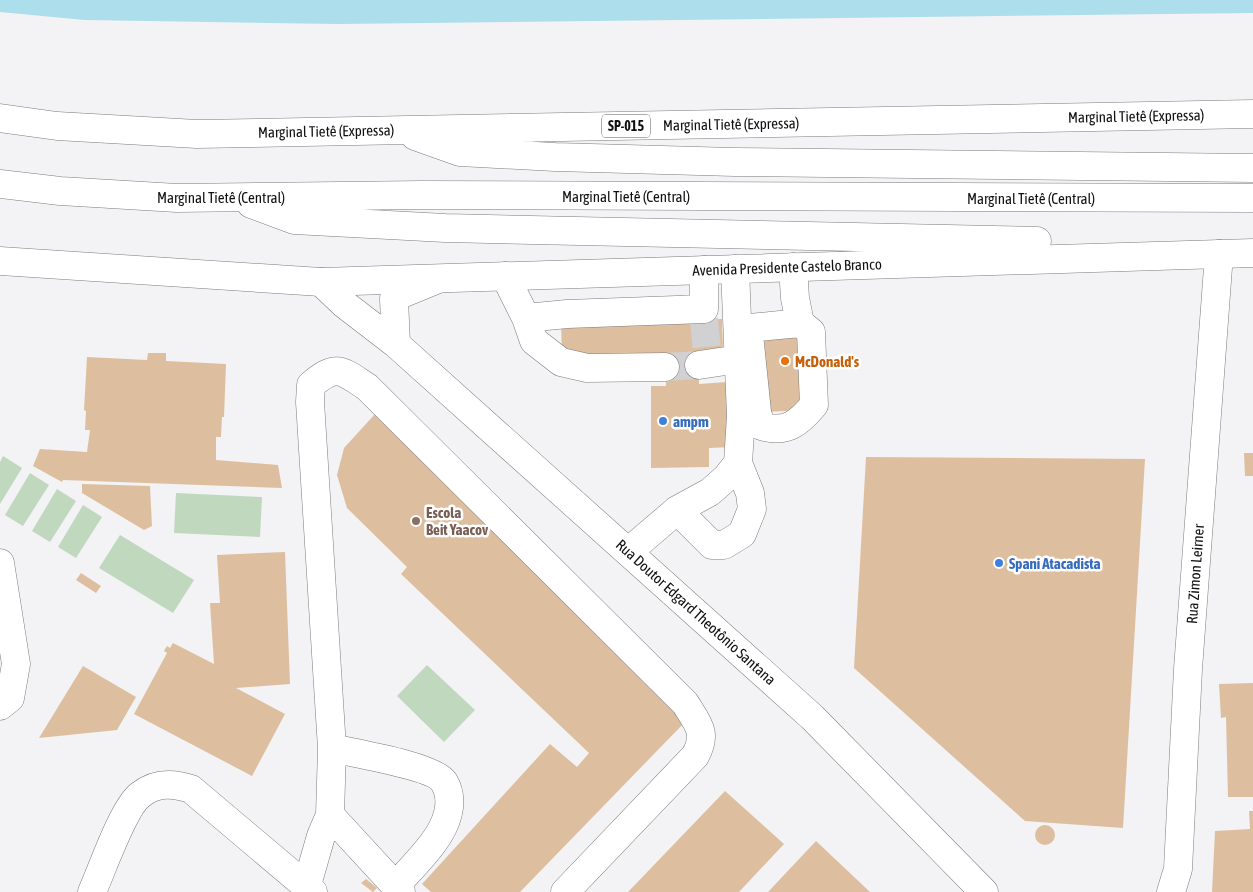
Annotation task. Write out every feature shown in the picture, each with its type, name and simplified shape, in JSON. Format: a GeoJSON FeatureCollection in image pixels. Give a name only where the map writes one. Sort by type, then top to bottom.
{"type":"FeatureCollection","features":[{"type":"Feature","properties":{"kind":"main road","name":"Marginal Tietê (Expressa)"},"geometry":{"type":"LineString","coordinates":[[0,118],[57,126],[197,134],[1253,114]]}},
{"type":"Feature","properties":{"kind":"main road"},"geometry":{"type":"LineString","coordinates":[[400,130],[460,152],[546,156],[734,162],[1253,168]]}},
{"type":"Feature","properties":{"kind":"main road","name":"Marginal Tietê (Central)"},"geometry":{"type":"LineString","coordinates":[[0,184],[69,192],[235,199],[422,195],[1253,198]]}},
{"type":"Feature","properties":{"kind":"main road"},"geometry":{"type":"LineString","coordinates":[[235,199],[294,220],[445,228],[969,241],[1048,241],[1100,260]]}},
{"type":"Feature","properties":{"kind":"main road","name":"Avenida Presidente Castelo Branco"},"geometry":{"type":"LineString","coordinates":[[0,261],[321,282],[1031,259],[1100,260],[1253,253]]}},
{"type":"Feature","properties":{"kind":"main road","name":"Rua Zimon Leirner"},"geometry":{"type":"LineString","coordinates":[[1170,892],[1178,869],[1188,669],[1219,254]]}},
{"type":"Feature","properties":{"kind":"main road"},"geometry":{"type":"LineString","coordinates":[[739,328],[750,344],[757,412],[761,426],[769,429],[792,426],[801,421],[814,405],[811,332],[800,322],[795,298],[793,267]]}},
{"type":"Feature","properties":{"kind":"main road"},"geometry":{"type":"LineString","coordinates":[[677,510],[712,546],[724,545],[742,534],[752,509],[750,493],[738,463],[741,416],[739,328],[735,269]]}},
{"type":"Feature","properties":{"kind":"main road"},"geometry":{"type":"LineString","coordinates":[[526,318],[568,314],[704,314],[704,270]]}},
{"type":"Feature","properties":{"kind":"main road"},"geometry":{"type":"LineString","coordinates":[[505,276],[526,318],[534,342],[561,362],[587,368],[665,367]]}},
{"type":"Feature","properties":{"kind":"main road"},"geometry":{"type":"LineString","coordinates":[[396,344],[394,299],[399,294],[440,278]]}},
{"type":"Feature","properties":{"kind":"main road","name":"Rua Doutor Edgard Theotônio Santana"},"geometry":{"type":"LineString","coordinates":[[321,282],[344,304],[396,344],[812,717],[984,892]]}},
{"type":"Feature","properties":{"kind":"main road"},"geometry":{"type":"LineString","coordinates":[[739,328],[800,322]]}},
{"type":"Feature","properties":{"kind":"main road"},"geometry":{"type":"LineString","coordinates":[[704,360],[739,359]]}},
{"type":"Feature","properties":{"kind":"main road"},"geometry":{"type":"LineString","coordinates":[[92,892],[125,818],[139,795],[157,786],[174,784],[191,789],[308,890],[330,815],[332,748],[310,402],[311,385],[327,372],[341,371],[367,387],[685,703],[702,732],[702,743],[695,756],[565,892]]}},
{"type":"Feature","properties":{"kind":"main road"},"geometry":{"type":"LineString","coordinates":[[628,552],[677,510],[710,492],[727,477],[738,463]]}},
{"type":"Feature","properties":{"kind":"main road"},"geometry":{"type":"LineString","coordinates":[[0,563],[16,664],[10,698],[0,706]]}},
{"type":"Feature","properties":{"kind":"main road"},"geometry":{"type":"LineString","coordinates":[[330,815],[398,889],[434,842],[448,815],[449,797],[444,781],[425,769],[332,748]]}},
{"type":"Feature","properties":{"kind":"green space"},"geometry":{"type":"Polygon","coordinates":[[[3,456],[22,468],[0,504],[0,462],[3,456]]]}},
{"type":"Feature","properties":{"kind":"green space"},"geometry":{"type":"Polygon","coordinates":[[[30,473],[49,485],[23,526],[5,515],[30,473]]]}},
{"type":"Feature","properties":{"kind":"green space"},"geometry":{"type":"Polygon","coordinates":[[[57,489],[76,501],[50,542],[32,531],[57,489]]]}},
{"type":"Feature","properties":{"kind":"green space"},"geometry":{"type":"Polygon","coordinates":[[[176,493],[262,497],[260,537],[174,533],[176,493]]]}},
{"type":"Feature","properties":{"kind":"green space"},"geometry":{"type":"Polygon","coordinates":[[[83,505],[102,517],[76,558],[58,547],[83,505]]]}},
{"type":"Feature","properties":{"kind":"green space"},"geometry":{"type":"Polygon","coordinates":[[[120,535],[194,580],[173,613],[99,568],[120,535]]]}},
{"type":"Feature","properties":{"kind":"green space"},"geometry":{"type":"Polygon","coordinates":[[[427,665],[475,710],[444,742],[397,696],[427,665]]]}},
{"type":"Feature","properties":{"kind":"water"},"geometry":{"type":"Polygon","coordinates":[[[0,0],[1253,0],[1253,13],[338,24],[85,20],[0,12],[0,0]]]}},
{"type":"Feature","properties":{"kind":"building"},"geometry":{"type":"Polygon","coordinates":[[[722,319],[723,351],[698,353],[699,384],[727,382],[731,447],[709,448],[709,467],[651,468],[651,386],[666,386],[665,353],[562,356],[561,323],[722,319]]]}},
{"type":"Feature","properties":{"kind":"building"},"geometry":{"type":"Polygon","coordinates":[[[800,336],[805,410],[765,412],[761,338],[800,336]]]}},
{"type":"Feature","properties":{"kind":"building"},"geometry":{"type":"Polygon","coordinates":[[[148,353],[166,353],[166,361],[226,364],[224,417],[222,417],[221,437],[216,437],[216,460],[278,465],[282,488],[63,480],[62,482],[33,466],[40,449],[87,452],[90,430],[85,430],[86,411],[84,410],[87,357],[147,360],[148,353]]]}},
{"type":"Feature","properties":{"kind":"building"},"geometry":{"type":"Polygon","coordinates":[[[375,414],[686,721],[520,892],[431,892],[422,884],[550,744],[577,767],[589,753],[401,574],[407,567],[347,508],[337,475],[344,448],[375,414]]]}},
{"type":"Feature","properties":{"kind":"building"},"geometry":{"type":"Polygon","coordinates":[[[1244,453],[1253,453],[1253,476],[1245,476],[1244,453]]]}},
{"type":"Feature","properties":{"kind":"building","name":"Spani Atacadista"},"geometry":{"type":"Polygon","coordinates":[[[866,457],[1145,459],[1123,828],[1025,821],[854,668],[866,457]]]}},
{"type":"Feature","properties":{"kind":"building"},"geometry":{"type":"Polygon","coordinates":[[[82,484],[150,486],[152,526],[144,530],[82,493],[82,484]]]}},
{"type":"Feature","properties":{"kind":"building"},"geometry":{"type":"Polygon","coordinates":[[[285,552],[290,684],[236,688],[285,714],[252,776],[134,714],[167,653],[164,651],[167,646],[170,648],[173,643],[214,664],[210,603],[220,603],[217,555],[285,552]]]}},
{"type":"Feature","properties":{"kind":"building"},"geometry":{"type":"Polygon","coordinates":[[[81,573],[101,586],[96,593],[76,580],[81,573]]]}},
{"type":"Feature","properties":{"kind":"building"},"geometry":{"type":"Polygon","coordinates":[[[83,666],[136,697],[117,730],[39,738],[83,666]]]}},
{"type":"Feature","properties":{"kind":"building"},"geometry":{"type":"Polygon","coordinates":[[[1253,683],[1253,797],[1228,797],[1226,717],[1221,718],[1219,684],[1253,683]]]}},
{"type":"Feature","properties":{"kind":"building"},"geometry":{"type":"Polygon","coordinates":[[[725,791],[784,844],[739,892],[628,892],[725,791]]]}},
{"type":"Feature","properties":{"kind":"building"},"geometry":{"type":"Polygon","coordinates":[[[1249,811],[1253,811],[1253,892],[1212,892],[1215,831],[1250,829],[1249,811]]]}},
{"type":"Feature","properties":{"kind":"building"},"geometry":{"type":"Polygon","coordinates":[[[1041,825],[1049,825],[1055,831],[1055,839],[1049,845],[1041,845],[1035,839],[1035,831],[1041,825]]]}},
{"type":"Feature","properties":{"kind":"building"},"geometry":{"type":"Polygon","coordinates":[[[816,841],[870,892],[768,892],[816,841]]]}},
{"type":"Feature","properties":{"kind":"building"},"geometry":{"type":"Polygon","coordinates":[[[366,879],[377,888],[373,892],[361,883],[366,879]]]}},
{"type":"Feature","properties":{"kind":"tunnel"},"geometry":{"type":"LineString","coordinates":[[704,319],[707,352]]}},
{"type":"Feature","properties":{"kind":"tunnel"},"geometry":{"type":"LineString","coordinates":[[665,367],[699,365]]}},
{"type":"Feature","properties":{"kind":"place","name":"McDonald's"},"geometry":{"type":"Point","coordinates":[785,361]}},
{"type":"Feature","properties":{"kind":"place","name":"ampm"},"geometry":{"type":"Point","coordinates":[663,421]}},
{"type":"Feature","properties":{"kind":"place","name":"Escola Beit Yaacov"},"geometry":{"type":"Point","coordinates":[416,521]}},
{"type":"Feature","properties":{"kind":"place","name":"Spani Atacadista"},"geometry":{"type":"Point","coordinates":[999,563]}}]}
